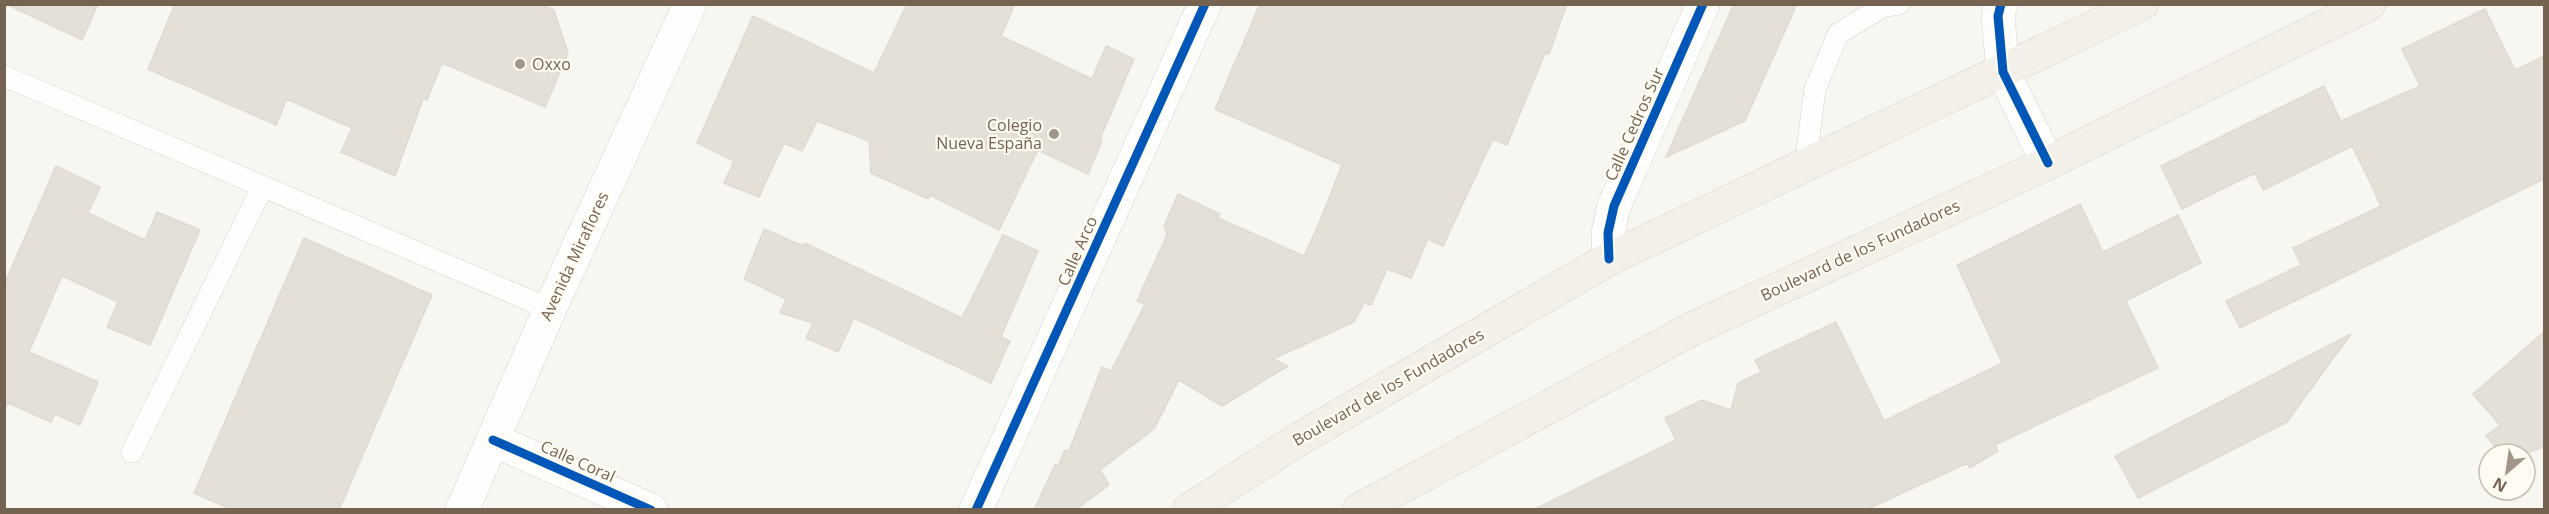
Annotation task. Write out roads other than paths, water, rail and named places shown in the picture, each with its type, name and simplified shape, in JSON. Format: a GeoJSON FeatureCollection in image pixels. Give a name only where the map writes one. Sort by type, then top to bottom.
{"type":"FeatureCollection","features":[{"type":"Feature","properties":{"kind":"main road","name":"Boulevard de los Fundadores"},"geometry":{"type":"LineString","coordinates":[[1189,510],[1294,442],[1609,259],[2142,4]]}},
{"type":"Feature","properties":{"kind":"main road","name":"Boulevard de los Fundadores"},"geometry":{"type":"LineString","coordinates":[[1359,510],[1692,329],[2048,164],[2369,4]]}},
{"type":"Feature","properties":{"kind":"street","name":"Avenida Miraflores"},"geometry":{"type":"LineString","coordinates":[[462,510],[550,309],[690,4]]}},
{"type":"Feature","properties":{"kind":"street","name":"Calle Arco"},"geometry":{"type":"LineString","coordinates":[[976,510],[1205,4]]}},
{"type":"Feature","properties":{"kind":"street","name":"Calle Cedros Sur"},"geometry":{"type":"LineString","coordinates":[[1609,259],[1608,233],[1614,206],[1703,4]]}},
{"type":"Feature","properties":{"kind":"street"},"geometry":{"type":"LineString","coordinates":[[2001,4],[1998,16],[2003,72],[2048,164]]}},
{"type":"Feature","properties":{"kind":"street","name":"Calle Coral"},"geometry":{"type":"LineString","coordinates":[[493,440],[651,510]]}},
{"type":"Feature","properties":{"kind":"lane"},"geometry":{"type":"LineString","coordinates":[[1805,166],[1815,89],[1838,34],[1882,7],[1899,4]]}},
{"type":"Feature","properties":{"kind":"lane"},"geometry":{"type":"LineString","coordinates":[[4,76],[550,309]]}},
{"type":"Feature","properties":{"kind":"lane"},"geometry":{"type":"LineString","coordinates":[[132,452],[263,186]]}},
{"type":"Feature","properties":{"kind":"place","name":"Oxxo"},"geometry":{"type":"Point","coordinates":[520,64]}},
{"type":"Feature","properties":{"kind":"place","name":"Colegio Nueva España"},"geometry":{"type":"Point","coordinates":[1054,134]}}]}
